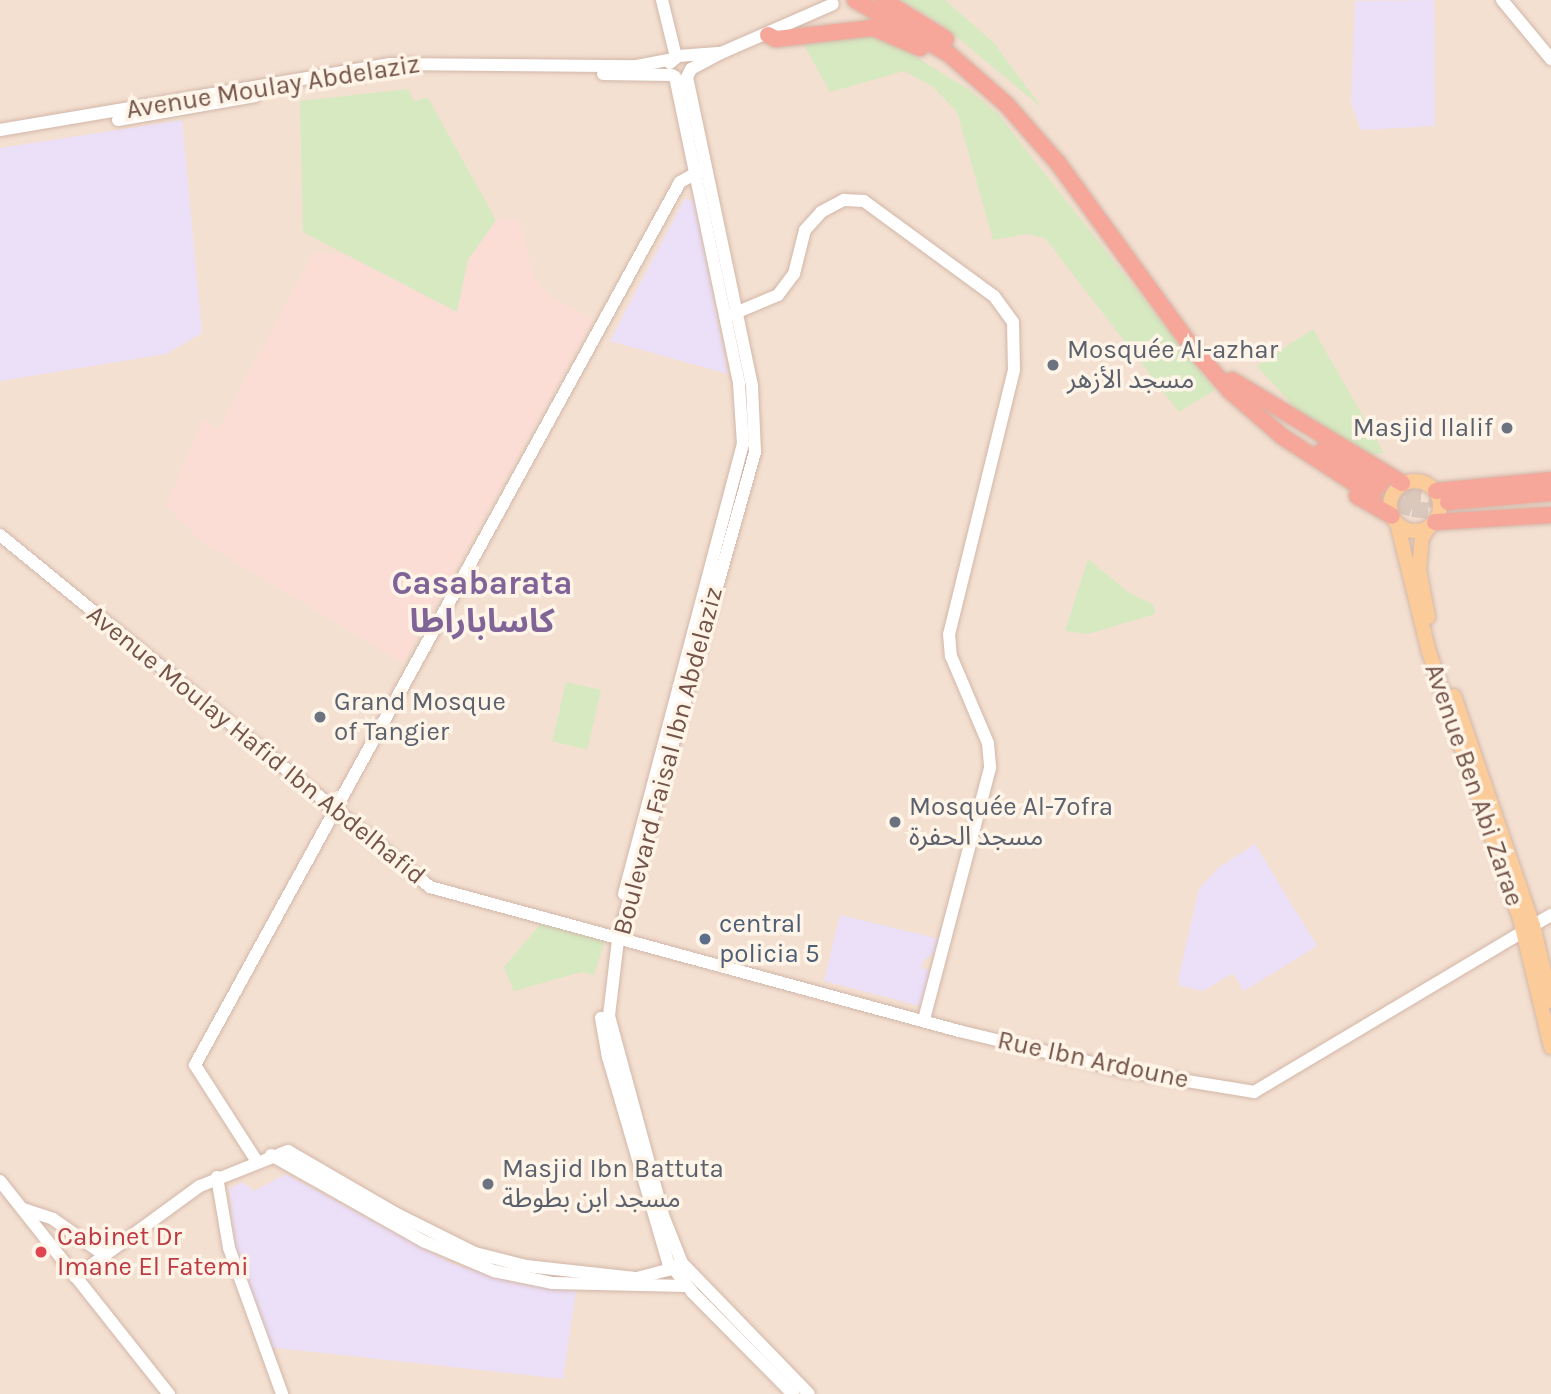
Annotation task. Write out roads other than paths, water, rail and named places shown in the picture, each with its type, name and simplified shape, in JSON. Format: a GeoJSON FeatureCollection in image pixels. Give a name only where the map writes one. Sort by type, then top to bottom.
{"type":"FeatureCollection","features":[{"type":"Feature","properties":{"kind":"highway"},"geometry":{"type":"LineString","coordinates":[[855,0],[959,61],[1041,143],[1190,345],[1283,437],[1377,490]]}},
{"type":"Feature","properties":{"kind":"highway"},"geometry":{"type":"LineString","coordinates":[[883,0],[944,38],[1017,102],[1273,442],[1394,520]]}},
{"type":"Feature","properties":{"kind":"highway"},"geometry":{"type":"LineString","coordinates":[[768,35],[776,39],[873,28],[959,61]]}},
{"type":"Feature","properties":{"kind":"highway"},"geometry":{"type":"LineString","coordinates":[[1231,386],[1402,483]]}},
{"type":"Feature","properties":{"kind":"highway"},"geometry":{"type":"LineString","coordinates":[[1444,502],[1551,480]]}},
{"type":"Feature","properties":{"kind":"highway"},"geometry":{"type":"LineString","coordinates":[[1444,502],[1551,493]]}},
{"type":"Feature","properties":{"kind":"highway"},"geometry":{"type":"LineString","coordinates":[[1444,502],[1551,505]]}},
{"type":"Feature","properties":{"kind":"highway"},"geometry":{"type":"LineString","coordinates":[[1432,525],[1551,515]]}},
{"type":"Feature","properties":{"kind":"main road"},"geometry":{"type":"LineString","coordinates":[[1423,481],[1444,502],[1432,525],[1415,531],[1394,520],[1392,494],[1402,483],[1423,481]]}},
{"type":"Feature","properties":{"kind":"main road","name":"Avenue Ben Abi Zarae"},"geometry":{"type":"LineString","coordinates":[[1394,520],[1432,662],[1528,928],[1551,1047]]}},
{"type":"Feature","properties":{"kind":"main road","name":"Avenue Ben Abi Zarae"},"geometry":{"type":"LineString","coordinates":[[1432,525],[1419,554],[1427,614],[1551,1001]]}},
{"type":"Feature","properties":{"kind":"street","name":"Boulevard Faisal Ibn Abdelaziz"},"geometry":{"type":"LineString","coordinates":[[662,0],[680,67],[701,170],[742,404],[740,458],[615,939],[609,1016],[678,1267],[687,1286],[793,1394]]}},
{"type":"Feature","properties":{"kind":"street"},"geometry":{"type":"LineString","coordinates":[[1503,0],[1551,59]]}},
{"type":"Feature","properties":{"kind":"street","name":"Avenue Moulay Abdelaziz"},"geometry":{"type":"LineString","coordinates":[[0,137],[40,128],[397,70],[680,67],[768,35],[834,4]]}},
{"type":"Feature","properties":{"kind":"street","name":"Avenue Moulay Abdelaziz"},"geometry":{"type":"LineString","coordinates":[[0,130],[40,128]]}},
{"type":"Feature","properties":{"kind":"street","name":"Boulevard Faisal Ibn Abdelaziz"},"geometry":{"type":"LineString","coordinates":[[615,939],[729,535],[753,464],[756,421],[738,313],[701,170]]}},
{"type":"Feature","properties":{"kind":"street"},"geometry":{"type":"LineString","coordinates":[[257,1160],[195,1065],[680,182],[701,170]]}},
{"type":"Feature","properties":{"kind":"street"},"geometry":{"type":"LineString","coordinates":[[725,316],[778,295],[794,274],[805,230],[821,212],[844,200],[864,201],[994,296],[1013,322],[1014,370],[949,634],[951,656],[988,743],[990,768],[924,1020]]}},
{"type":"Feature","properties":{"kind":"street","name":"Avenue Moulay Hafid Ibn Abdelhafid"},"geometry":{"type":"LineString","coordinates":[[0,536],[434,889],[615,939]]}},
{"type":"Feature","properties":{"kind":"street","name":"Rue Ibn Ardoune"},"geometry":{"type":"LineString","coordinates":[[615,939],[1126,1071],[1250,1093],[1270,1086],[1551,915]]}},
{"type":"Feature","properties":{"kind":"street"},"geometry":{"type":"LineString","coordinates":[[75,1277],[103,1254],[217,1177],[257,1160],[288,1151],[395,1213],[475,1253],[526,1266],[637,1278],[678,1267]]}},
{"type":"Feature","properties":{"kind":"street"},"geometry":{"type":"LineString","coordinates":[[271,1155],[413,1235],[494,1271],[552,1283],[687,1286]]}},
{"type":"Feature","properties":{"kind":"street"},"geometry":{"type":"LineString","coordinates":[[217,1177],[229,1248],[282,1394]]}},
{"type":"Feature","properties":{"kind":"street"},"geometry":{"type":"LineString","coordinates":[[0,1181],[169,1394]]}},
{"type":"Feature","properties":{"kind":"street"},"geometry":{"type":"LineString","coordinates":[[23,1209],[52,1219],[103,1254]]}},
{"type":"Feature","properties":{"kind":"street","name":"Boulevard Faisal Ibn Abdelaziz"},"geometry":{"type":"LineString","coordinates":[[678,1267],[809,1394]]}},
{"type":"Feature","properties":{"kind":"tunnel"},"geometry":{"type":"LineString","coordinates":[[1380,485],[1405,496],[1448,502]]}},
{"type":"Feature","properties":{"kind":"tunnel"},"geometry":{"type":"LineString","coordinates":[[1374,496],[1412,509],[1449,513]]}},
{"type":"Feature","properties":{"kind":"place","name":"Mosquée Al-azhar مسجد الأزهر"},"geometry":{"type":"Point","coordinates":[1053,365]}},
{"type":"Feature","properties":{"kind":"place","name":"Masjid Ilalif"},"geometry":{"type":"Point","coordinates":[1507,428]}},
{"type":"Feature","properties":{"kind":"place","name":"Grand Mosque of Tangier"},"geometry":{"type":"Point","coordinates":[320,717]}},
{"type":"Feature","properties":{"kind":"place","name":"Mosquée Al-7ofra مسجد الحفرة"},"geometry":{"type":"Point","coordinates":[895,822]}},
{"type":"Feature","properties":{"kind":"place","name":"central policia 5"},"geometry":{"type":"Point","coordinates":[705,939]}},
{"type":"Feature","properties":{"kind":"place","name":"Masjid Ibn Battuta مسجد ابن بطوطة"},"geometry":{"type":"Point","coordinates":[488,1184]}},
{"type":"Feature","properties":{"kind":"place","name":"Cabinet Dr Imane El Fatemi"},"geometry":{"type":"Point","coordinates":[41,1252]}},
{"type":"Feature","properties":{"kind":"district","name":"Casabarata كاساباراطا"},"geometry":{"type":"Point","coordinates":[482,603]}}]}
